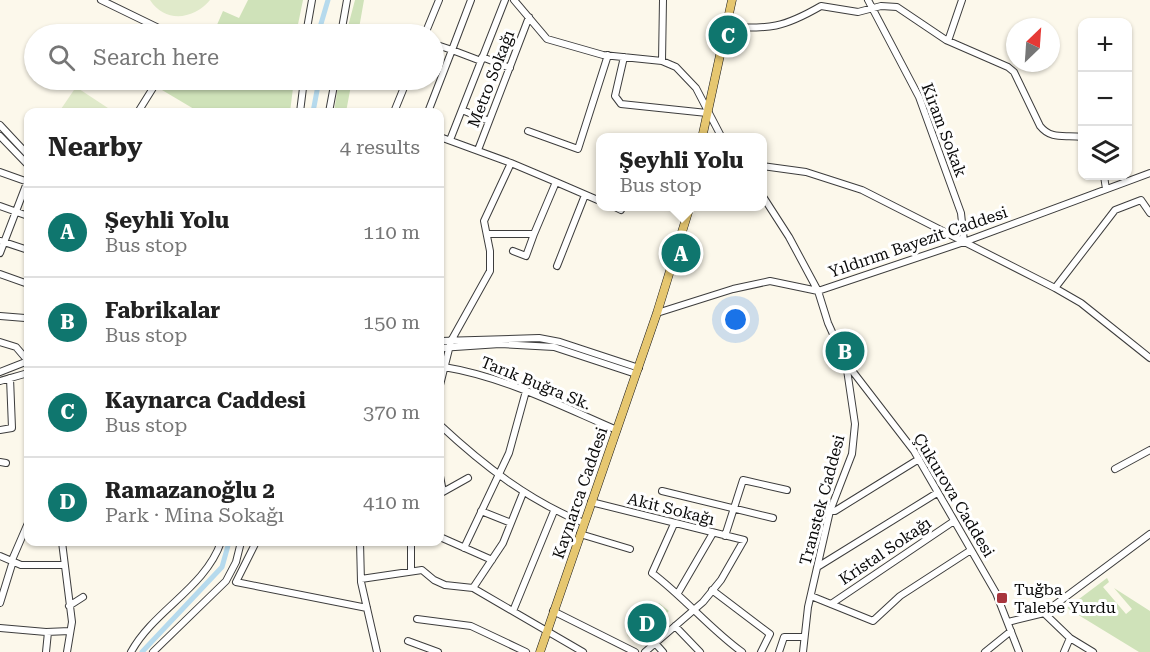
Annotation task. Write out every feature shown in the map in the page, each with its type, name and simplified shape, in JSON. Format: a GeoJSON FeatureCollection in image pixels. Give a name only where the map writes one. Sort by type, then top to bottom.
{"type":"FeatureCollection","features":[{"type":"Feature","properties":{"kind":"main road"},"geometry":{"type":"LineString","coordinates":[[703,133],[732,0]]}},
{"type":"Feature","properties":{"kind":"main road","name":"Kaynarca Caddesi"},"geometry":{"type":"LineString","coordinates":[[540,652],[638,371],[689,211]]}},
{"type":"Feature","properties":{"kind":"street"},"geometry":{"type":"LineString","coordinates":[[101,0],[150,24]]}},
{"type":"Feature","properties":{"kind":"street"},"geometry":{"type":"LineString","coordinates":[[308,24],[312,0]]}},
{"type":"Feature","properties":{"kind":"street"},"geometry":{"type":"LineString","coordinates":[[343,24],[347,0]]}},
{"type":"Feature","properties":{"kind":"street"},"geometry":{"type":"LineString","coordinates":[[429,24],[439,0]]}},
{"type":"Feature","properties":{"kind":"street"},"geometry":{"type":"LineString","coordinates":[[444,71],[471,0]]}},
{"type":"Feature","properties":{"kind":"street"},"geometry":{"type":"LineString","coordinates":[[450,140],[505,0]]}},
{"type":"Feature","properties":{"kind":"street"},"geometry":{"type":"LineString","coordinates":[[514,0],[548,39],[608,55],[662,61],[676,67],[690,81],[719,133]]}},
{"type":"Feature","properties":{"kind":"street"},"geometry":{"type":"LineString","coordinates":[[662,61],[663,0]]}},
{"type":"Feature","properties":{"kind":"street","name":"Kiram Sokak"},"geometry":{"type":"LineString","coordinates":[[868,0],[919,97],[961,213],[964,242]]}},
{"type":"Feature","properties":{"kind":"street"},"geometry":{"type":"LineString","coordinates":[[948,41],[962,0]]}},
{"type":"Feature","properties":{"kind":"street"},"geometry":{"type":"LineString","coordinates":[[727,27],[777,27],[794,22],[821,6],[858,12],[888,5],[897,7],[948,41],[991,58],[1014,72],[1040,126],[1046,133],[1054,137],[1078,136]]}},
{"type":"Feature","properties":{"kind":"street","name":"Metro Sokağı"},"geometry":{"type":"LineString","coordinates":[[478,150],[529,17]]}},
{"type":"Feature","properties":{"kind":"street"},"geometry":{"type":"LineString","coordinates":[[444,47],[510,68]]}},
{"type":"Feature","properties":{"kind":"street"},"geometry":{"type":"LineString","coordinates":[[528,131],[578,149],[608,55]]}},
{"type":"Feature","properties":{"kind":"street"},"geometry":{"type":"LineString","coordinates":[[624,57],[615,96],[621,104],[707,113]]}},
{"type":"Feature","properties":{"kind":"street"},"geometry":{"type":"LineString","coordinates":[[140,108],[152,90]]}},
{"type":"Feature","properties":{"kind":"street"},"geometry":{"type":"LineString","coordinates":[[300,108],[303,90]]}},
{"type":"Feature","properties":{"kind":"street"},"geometry":{"type":"LineString","coordinates":[[330,108],[334,90]]}},
{"type":"Feature","properties":{"kind":"street"},"geometry":{"type":"LineString","coordinates":[[396,108],[403,90]]}},
{"type":"Feature","properties":{"kind":"street"},"geometry":{"type":"LineString","coordinates":[[430,108],[437,90]]}},
{"type":"Feature","properties":{"kind":"street"},"geometry":{"type":"LineString","coordinates":[[462,110],[489,121]]}},
{"type":"Feature","properties":{"kind":"street"},"geometry":{"type":"LineString","coordinates":[[0,125],[24,151]]}},
{"type":"Feature","properties":{"kind":"street"},"geometry":{"type":"LineString","coordinates":[[0,136],[24,161]]}},
{"type":"Feature","properties":{"kind":"street"},"geometry":{"type":"LineString","coordinates":[[444,138],[596,199]]}},
{"type":"Feature","properties":{"kind":"street"},"geometry":{"type":"LineString","coordinates":[[444,367],[450,345],[490,271],[490,251],[484,221],[511,163]]}},
{"type":"Feature","properties":{"kind":"street"},"geometry":{"type":"LineString","coordinates":[[767,167],[806,172],[862,190],[1081,303],[1150,358]]}},
{"type":"Feature","properties":{"kind":"street"},"geometry":{"type":"LineString","coordinates":[[0,172],[24,180]]}},
{"type":"Feature","properties":{"kind":"street","name":"Yıldırım Bayezit Caddesi"},"geometry":{"type":"LineString","coordinates":[[657,313],[733,289],[770,281],[818,291],[964,242],[1150,173]]}},
{"type":"Feature","properties":{"kind":"street"},"geometry":{"type":"LineString","coordinates":[[1105,180],[1106,189]]}},
{"type":"Feature","properties":{"kind":"street"},"geometry":{"type":"LineString","coordinates":[[513,251],[526,256],[556,182]]}},
{"type":"Feature","properties":{"kind":"street"},"geometry":{"type":"LineString","coordinates":[[0,253],[2,241],[24,192]]}},
{"type":"Feature","properties":{"kind":"street"},"geometry":{"type":"LineString","coordinates":[[557,266],[585,195]]}},
{"type":"Feature","properties":{"kind":"street"},"geometry":{"type":"LineString","coordinates":[[1055,288],[1115,210],[1141,200],[1150,213]]}},
{"type":"Feature","properties":{"kind":"street","name":"Transtek Caddesi"},"geometry":{"type":"LineString","coordinates":[[767,203],[789,237],[818,291],[828,323],[846,363],[855,436],[852,453],[830,511],[811,596],[803,652]]}},
{"type":"Feature","properties":{"kind":"street"},"geometry":{"type":"LineString","coordinates":[[0,206],[24,215]]}},
{"type":"Feature","properties":{"kind":"street"},"geometry":{"type":"LineString","coordinates":[[486,234],[534,234]]}},
{"type":"Feature","properties":{"kind":"street"},"geometry":{"type":"LineString","coordinates":[[2,241],[24,249]]}},
{"type":"Feature","properties":{"kind":"street"},"geometry":{"type":"LineString","coordinates":[[0,274],[24,283]]}},
{"type":"Feature","properties":{"kind":"street"},"geometry":{"type":"LineString","coordinates":[[0,316],[24,318]]}},
{"type":"Feature","properties":{"kind":"street"},"geometry":{"type":"LineString","coordinates":[[444,347],[539,338],[560,342],[638,371]]}},
{"type":"Feature","properties":{"kind":"street"},"geometry":{"type":"LineString","coordinates":[[0,342],[16,347],[24,356]]}},
{"type":"Feature","properties":{"kind":"street"},"geometry":{"type":"LineString","coordinates":[[444,343],[450,345]]}},
{"type":"Feature","properties":{"kind":"street"},"geometry":{"type":"LineString","coordinates":[[0,372],[24,363]]}},
{"type":"Feature","properties":{"kind":"street","name":"Çukurova Caddesi"},"geometry":{"type":"LineString","coordinates":[[846,363],[885,410],[919,459],[996,593],[1019,652]]}},
{"type":"Feature","properties":{"kind":"street","name":"Tarık Buğra Sk."},"geometry":{"type":"LineString","coordinates":[[444,367],[466,370],[526,391],[617,430]]}},
{"type":"Feature","properties":{"kind":"street"},"geometry":{"type":"LineString","coordinates":[[0,381],[24,374]]}},
{"type":"Feature","properties":{"kind":"street"},"geometry":{"type":"LineString","coordinates":[[0,430],[12,428],[10,378]]}},
{"type":"Feature","properties":{"kind":"street"},"geometry":{"type":"LineString","coordinates":[[465,548],[509,453],[526,391]]}},
{"type":"Feature","properties":{"kind":"street"},"geometry":{"type":"LineString","coordinates":[[444,428],[524,493],[554,511],[584,523]]}},
{"type":"Feature","properties":{"kind":"street"},"geometry":{"type":"LineString","coordinates":[[1115,469],[1150,450]]}},
{"type":"Feature","properties":{"kind":"street"},"geometry":{"type":"LineString","coordinates":[[830,511],[835,511],[919,459]]}},
{"type":"Feature","properties":{"kind":"street"},"geometry":{"type":"LineString","coordinates":[[444,491],[468,478]]}},
{"type":"Feature","properties":{"kind":"street"},"geometry":{"type":"LineString","coordinates":[[725,536],[743,480],[787,489]]}},
{"type":"Feature","properties":{"kind":"street"},"geometry":{"type":"LineString","coordinates":[[662,491],[773,518]]}},
{"type":"Feature","properties":{"kind":"street"},"geometry":{"type":"LineString","coordinates":[[473,588],[492,560],[524,493]]}},
{"type":"Feature","properties":{"kind":"street"},"geometry":{"type":"LineString","coordinates":[[819,566],[937,493]]}},
{"type":"Feature","properties":{"kind":"street","name":"Akit Sokağı"},"geometry":{"type":"LineString","coordinates":[[591,502],[744,540],[712,590]]}},
{"type":"Feature","properties":{"kind":"street"},"geometry":{"type":"LineString","coordinates":[[481,511],[511,523]]}},
{"type":"Feature","properties":{"kind":"street"},"geometry":{"type":"LineString","coordinates":[[513,610],[554,511]]}},
{"type":"Feature","properties":{"kind":"street","name":"Kristal Sokağı"},"geometry":{"type":"LineString","coordinates":[[831,604],[954,521]]}},
{"type":"Feature","properties":{"kind":"street"},"geometry":{"type":"LineString","coordinates":[[674,524],[652,573],[678,593],[742,652]]}},
{"type":"Feature","properties":{"kind":"street"},"geometry":{"type":"LineString","coordinates":[[0,603],[12,560],[24,532]]}},
{"type":"Feature","properties":{"kind":"street"},"geometry":{"type":"LineString","coordinates":[[678,593],[713,533]]}},
{"type":"Feature","properties":{"kind":"street"},"geometry":{"type":"LineString","coordinates":[[580,534],[630,549]]}},
{"type":"Feature","properties":{"kind":"street"},"geometry":{"type":"LineString","coordinates":[[1008,622],[1044,613],[1149,536]]}},
{"type":"Feature","properties":{"kind":"street"},"geometry":{"type":"LineString","coordinates":[[444,539],[492,560]]}},
{"type":"Feature","properties":{"kind":"street"},"geometry":{"type":"LineString","coordinates":[[62,546],[69,606],[70,631],[67,652]]}},
{"type":"Feature","properties":{"kind":"street"},"geometry":{"type":"LineString","coordinates":[[131,652],[142,635],[195,583],[219,546]]}},
{"type":"Feature","properties":{"kind":"street"},"geometry":{"type":"LineString","coordinates":[[153,652],[226,581],[236,562],[240,546]]}},
{"type":"Feature","properties":{"kind":"street"},"geometry":{"type":"LineString","coordinates":[[254,546],[236,582],[367,608]]}},
{"type":"Feature","properties":{"kind":"street"},"geometry":{"type":"LineString","coordinates":[[360,546],[361,579],[377,652]]}},
{"type":"Feature","properties":{"kind":"street"},"geometry":{"type":"LineString","coordinates":[[411,546],[411,571]]}},
{"type":"Feature","properties":{"kind":"street"},"geometry":{"type":"LineString","coordinates":[[811,596],[873,621],[900,596],[971,550]]}},
{"type":"Feature","properties":{"kind":"street"},"geometry":{"type":"LineString","coordinates":[[0,556],[35,567],[64,565]]}},
{"type":"Feature","properties":{"kind":"street"},"geometry":{"type":"LineString","coordinates":[[361,579],[422,570],[434,580],[445,585],[473,588],[583,652]]}},
{"type":"Feature","properties":{"kind":"street"},"geometry":{"type":"LineString","coordinates":[[645,652],[695,609],[712,590],[770,634],[761,652]]}},
{"type":"Feature","properties":{"kind":"street"},"geometry":{"type":"LineString","coordinates":[[69,606],[83,597]]}},
{"type":"Feature","properties":{"kind":"street"},"geometry":{"type":"LineString","coordinates":[[553,611],[635,652]]}},
{"type":"Feature","properties":{"kind":"street"},"geometry":{"type":"LineString","coordinates":[[1044,613],[1070,638],[1093,652]]}},
{"type":"Feature","properties":{"kind":"street"},"geometry":{"type":"LineString","coordinates":[[417,619],[471,626],[526,652]]}},
{"type":"Feature","properties":{"kind":"street"},"geometry":{"type":"LineString","coordinates":[[675,626],[700,652]]}},
{"type":"Feature","properties":{"kind":"street"},"geometry":{"type":"LineString","coordinates":[[0,628],[48,632],[70,631]]}},
{"type":"Feature","properties":{"kind":"street"},"geometry":{"type":"LineString","coordinates":[[985,652],[1011,631]]}},
{"type":"Feature","properties":{"kind":"street"},"geometry":{"type":"LineString","coordinates":[[46,652],[48,632]]}},
{"type":"Feature","properties":{"kind":"street"},"geometry":{"type":"LineString","coordinates":[[779,652],[784,638],[804,638]]}},
{"type":"Feature","properties":{"kind":"street"},"geometry":{"type":"LineString","coordinates":[[1062,651],[1070,638]]}},
{"type":"Feature","properties":{"kind":"street"},"geometry":{"type":"LineString","coordinates":[[408,641],[438,652]]}},
{"type":"Feature","properties":{"kind":"street"},"geometry":{"type":"LineString","coordinates":[[655,643],[663,652]]}},
{"type":"Feature","properties":{"kind":"green space"},"geometry":{"type":"Polygon","coordinates":[[[150,0],[210,0],[196,12],[179,16],[163,13],[150,0]]]}},
{"type":"Feature","properties":{"kind":"green space"},"geometry":{"type":"Polygon","coordinates":[[[248,0],[303,0],[298,24],[217,24],[223,11],[239,18],[248,0]]]}},
{"type":"Feature","properties":{"kind":"green space"},"geometry":{"type":"Polygon","coordinates":[[[355,0],[364,0],[360,24],[349,24],[355,0]]]}},
{"type":"Feature","properties":{"kind":"green space"},"geometry":{"type":"Polygon","coordinates":[[[74,90],[81,90],[108,108],[62,108],[74,90]]]}},
{"type":"Feature","properties":{"kind":"green space"},"geometry":{"type":"Polygon","coordinates":[[[162,90],[293,90],[290,108],[192,108],[162,90]]]}},
{"type":"Feature","properties":{"kind":"green space"},"geometry":{"type":"Polygon","coordinates":[[[337,90],[350,90],[347,108],[335,108],[337,90]]]}},
{"type":"Feature","properties":{"kind":"green space"},"geometry":{"type":"Polygon","coordinates":[[[1107,578],[1109,582],[1103,587],[1126,614],[1132,609],[1114,588],[1150,611],[1150,652],[1139,652],[1067,608],[1107,578]]]}},
{"type":"Feature","properties":{"kind":"green space"},"geometry":{"type":"Polygon","coordinates":[[[659,603],[669,611],[634,641],[627,635],[659,603]]]}},
{"type":"Feature","properties":{"kind":"waterway"},"geometry":{"type":"LineString","coordinates":[[321,24],[328,0]]}},
{"type":"Feature","properties":{"kind":"waterway"},"geometry":{"type":"LineString","coordinates":[[314,108],[317,90]]}},
{"type":"Feature","properties":{"kind":"waterway"},"geometry":{"type":"LineString","coordinates":[[142,652],[222,567],[228,546]]}},
{"type":"Feature","properties":{"kind":"place","name":"Kaynarca Caddesi"},"geometry":{"type":"Point","coordinates":[728,35]}},
{"type":"Feature","properties":{"kind":"place","name":"Şeyhli Yolu"},"geometry":{"type":"Point","coordinates":[681,253]}},
{"type":"Feature","properties":{"kind":"place","name":"Fabrikalar"},"geometry":{"type":"Point","coordinates":[845,351]}},
{"type":"Feature","properties":{"kind":"place","name":"Tuğba Talebe Yurdu"},"geometry":{"type":"Point","coordinates":[1002,598]}},
{"type":"Feature","properties":{"kind":"place","name":"Ramazanoğlu 2"},"geometry":{"type":"Point","coordinates":[647,623]}}]}
